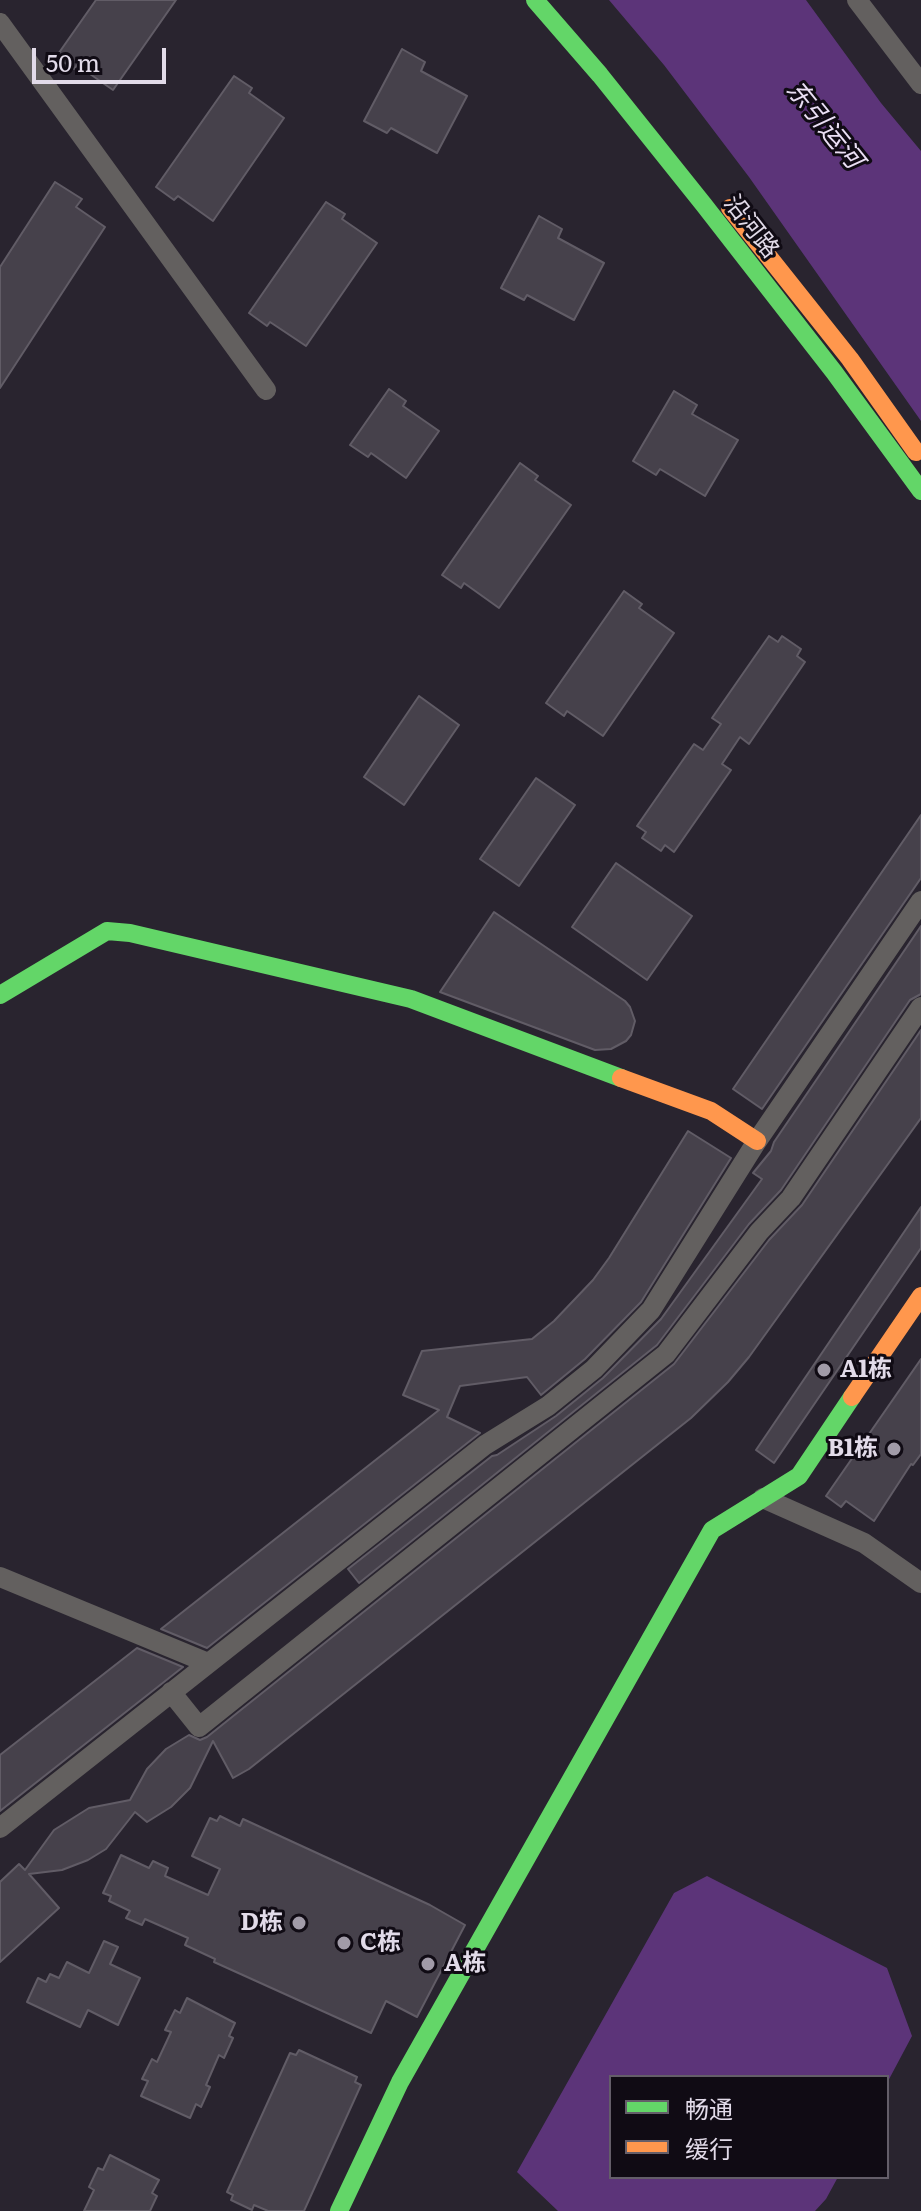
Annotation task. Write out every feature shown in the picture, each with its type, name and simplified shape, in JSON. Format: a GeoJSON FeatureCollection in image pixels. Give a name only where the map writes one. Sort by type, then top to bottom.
{"type":"FeatureCollection","features":[{"type":"Feature","properties":{"kind":"street","name":"沿河路"},"geometry":{"type":"LineString","coordinates":[[535,0],[600,75],[713,217],[834,372],[921,491]]}},
{"type":"Feature","properties":{"kind":"street"},"geometry":{"type":"LineString","coordinates":[[857,0],[921,84]]}},
{"type":"Feature","properties":{"kind":"street"},"geometry":{"type":"LineString","coordinates":[[0,23],[266,390]]}},
{"type":"Feature","properties":{"kind":"street"},"geometry":{"type":"LineString","coordinates":[[604,52],[642,98]]}},
{"type":"Feature","properties":{"kind":"street","name":"沿河路"},"geometry":{"type":"LineString","coordinates":[[718,192],[850,359],[921,459]]}},
{"type":"Feature","properties":{"kind":"street"},"geometry":{"type":"LineString","coordinates":[[0,1828],[485,1445],[548,1406],[594,1369],[651,1310],[757,1141],[921,901]]}},
{"type":"Feature","properties":{"kind":"street"},"geometry":{"type":"LineString","coordinates":[[0,995],[107,931],[130,933],[411,999],[711,1111],[757,1141]]}},
{"type":"Feature","properties":{"kind":"street"},"geometry":{"type":"LineString","coordinates":[[171,1692],[199,1727],[666,1354],[759,1232],[791,1198],[921,1007]]}},
{"type":"Feature","properties":{"kind":"street"},"geometry":{"type":"LineString","coordinates":[[339,2211],[400,2082],[712,1530],[799,1476],[921,1296]]}},
{"type":"Feature","properties":{"kind":"street"},"geometry":{"type":"LineString","coordinates":[[763,1498],[864,1543],[921,1583]]}},
{"type":"Feature","properties":{"kind":"street"},"geometry":{"type":"LineString","coordinates":[[0,1577],[208,1663]]}},
{"type":"Feature","properties":{"kind":"water","name":"东引运河"},"geometry":{"type":"Polygon","coordinates":[[[609,0],[806,0],[881,103],[921,151],[921,421],[749,177],[664,65],[609,0]]]}},
{"type":"Feature","properties":{"kind":"water"},"geometry":{"type":"Polygon","coordinates":[[[707,1876],[887,1968],[912,2036],[889,2079],[889,2075],[609,2075],[609,2179],[837,2179],[815,2211],[558,2211],[517,2172],[674,1893],[707,1876]]]}},
{"type":"Feature","properties":{"kind":"building"},"geometry":{"type":"Polygon","coordinates":[[[96,0],[176,0],[113,90],[77,65],[74,69],[56,57],[96,0]]]}},
{"type":"Feature","properties":{"kind":"building"},"geometry":{"type":"Polygon","coordinates":[[[402,49],[425,62],[421,71],[467,96],[437,153],[391,128],[387,133],[364,121],[402,49]]]}},
{"type":"Feature","properties":{"kind":"building"},"geometry":{"type":"Polygon","coordinates":[[[234,76],[252,88],[249,93],[284,118],[213,221],[178,196],[174,200],[156,187],[234,76]]]}},
{"type":"Feature","properties":{"kind":"building"},"geometry":{"type":"Polygon","coordinates":[[[55,182],[82,199],[76,207],[105,227],[0,388],[0,267],[55,182]]]}},
{"type":"Feature","properties":{"kind":"building"},"geometry":{"type":"Polygon","coordinates":[[[326,202],[345,214],[342,219],[377,243],[306,346],[270,322],[267,326],[249,313],[326,202]]]}},
{"type":"Feature","properties":{"kind":"building"},"geometry":{"type":"Polygon","coordinates":[[[539,216],[562,229],[558,238],[604,263],[574,320],[527,295],[524,300],[501,288],[539,216]]]}},
{"type":"Feature","properties":{"kind":"building"},"geometry":{"type":"Polygon","coordinates":[[[389,389],[406,401],[403,406],[439,431],[406,478],[371,453],[368,457],[350,445],[389,389]]]}},
{"type":"Feature","properties":{"kind":"building"},"geometry":{"type":"Polygon","coordinates":[[[674,391],[697,405],[692,414],[738,440],[705,496],[660,469],[656,475],[633,461],[674,391]]]}},
{"type":"Feature","properties":{"kind":"building"},"geometry":{"type":"Polygon","coordinates":[[[520,463],[538,476],[535,480],[571,505],[499,608],[464,583],[461,588],[442,575],[520,463]]]}},
{"type":"Feature","properties":{"kind":"building"},"geometry":{"type":"Polygon","coordinates":[[[624,591],[642,604],[639,608],[674,633],[603,736],[567,711],[564,716],[546,703],[624,591]]]}},
{"type":"Feature","properties":{"kind":"building"},"geometry":{"type":"Polygon","coordinates":[[[769,636],[778,642],[782,636],[801,649],[797,656],[805,662],[749,744],[740,737],[722,764],[731,770],[674,852],[665,845],[661,851],[642,838],[646,832],[637,826],[694,744],[703,750],[721,724],[712,718],[769,636]]]}},
{"type":"Feature","properties":{"kind":"building"},"geometry":{"type":"Polygon","coordinates":[[[419,696],[459,725],[404,805],[364,777],[419,696]]]}},
{"type":"Feature","properties":{"kind":"building"},"geometry":{"type":"Polygon","coordinates":[[[536,778],[575,805],[519,886],[480,859],[536,778]]]}},
{"type":"Feature","properties":{"kind":"building"},"geometry":{"type":"Polygon","coordinates":[[[921,815],[921,878],[762,1109],[733,1089],[921,815]]]}},
{"type":"Feature","properties":{"kind":"building"},"geometry":{"type":"Polygon","coordinates":[[[616,863],[692,916],[647,980],[572,927],[616,863]]]}},
{"type":"Feature","properties":{"kind":"building"},"geometry":{"type":"Polygon","coordinates":[[[494,912],[625,1001],[635,1021],[626,1041],[611,1049],[595,1050],[440,992],[494,912]]]}},
{"type":"Feature","properties":{"kind":"building"},"geometry":{"type":"Polygon","coordinates":[[[921,926],[921,994],[910,1000],[781,1190],[749,1224],[657,1345],[359,1583],[348,1569],[492,1456],[556,1416],[603,1378],[661,1319],[762,1179],[753,1173],[771,1151],[774,1142],[921,926]]]}},
{"type":"Feature","properties":{"kind":"building"},"geometry":{"type":"Polygon","coordinates":[[[921,1030],[921,1118],[728,1382],[691,1418],[249,1769],[233,1778],[213,1741],[190,1788],[171,1807],[147,1822],[135,1812],[106,1849],[88,1860],[62,1870],[29,1874],[59,1908],[0,1962],[0,1882],[19,1864],[25,1870],[54,1830],[89,1808],[130,1800],[147,1769],[166,1749],[189,1735],[200,1740],[207,1737],[674,1364],[769,1240],[802,1205],[921,1030]]]}},
{"type":"Feature","properties":{"kind":"building"},"geometry":{"type":"Polygon","coordinates":[[[688,1131],[731,1158],[641,1302],[585,1359],[541,1395],[527,1377],[460,1386],[447,1417],[480,1433],[207,1648],[161,1629],[439,1410],[403,1395],[422,1351],[532,1339],[554,1321],[593,1280],[609,1258],[688,1131]]]}},
{"type":"Feature","properties":{"kind":"building","name":"A1栋"},"geometry":{"type":"Polygon","coordinates":[[[921,1207],[921,1248],[774,1463],[756,1450],[921,1207]]]}},
{"type":"Feature","properties":{"kind":"building","name":"B1栋"},"geometry":{"type":"Polygon","coordinates":[[[921,1359],[921,1454],[911,1464],[874,1521],[846,1501],[841,1507],[826,1496],[921,1359]]]}},
{"type":"Feature","properties":{"kind":"building"},"geometry":{"type":"Polygon","coordinates":[[[137,1648],[183,1667],[0,1811],[0,1755],[137,1648]]]}},
{"type":"Feature","properties":{"kind":"building"},"geometry":{"type":"Polygon","coordinates":[[[220,1816],[240,1826],[243,1819],[430,1905],[465,1925],[417,2017],[386,2001],[371,2033],[214,1962],[215,1959],[185,1945],[188,1938],[145,1919],[142,1925],[126,1918],[130,1911],[109,1901],[111,1896],[103,1893],[121,1855],[149,1868],[153,1861],[168,1868],[165,1876],[208,1895],[220,1869],[192,1856],[210,1818],[217,1821],[220,1816]]]}},
{"type":"Feature","properties":{"kind":"building"},"geometry":{"type":"Polygon","coordinates":[[[104,1941],[118,1947],[110,1964],[140,1978],[118,2025],[88,2010],[80,2027],[27,2002],[38,1978],[46,1982],[50,1974],[59,1978],[67,1962],[89,1973],[104,1941]]]}},
{"type":"Feature","properties":{"kind":"building"},"geometry":{"type":"Polygon","coordinates":[[[187,1998],[235,2023],[229,2036],[233,2038],[224,2058],[219,2055],[206,2085],[210,2087],[201,2107],[196,2104],[190,2118],[141,2096],[148,2081],[142,2079],[152,2059],[157,2062],[171,2032],[165,2030],[175,2010],[180,2013],[187,1998]]]}},
{"type":"Feature","properties":{"kind":"building"},"geometry":{"type":"Polygon","coordinates":[[[299,2050],[357,2077],[355,2082],[361,2085],[304,2211],[268,2211],[254,2205],[252,2210],[231,2200],[233,2195],[227,2192],[290,2053],[296,2055],[299,2050]]]}},
{"type":"Feature","properties":{"kind":"building"},"geometry":{"type":"Polygon","coordinates":[[[110,2155],[159,2180],[152,2193],[157,2196],[150,2211],[84,2211],[94,2190],[89,2187],[98,2168],[103,2170],[110,2155]]]}},
{"type":"Feature","properties":{"kind":"traffic: fast"},"geometry":{"type":"LineString","coordinates":[[535,0],[600,75],[704,205],[834,372],[921,491]]}},
{"type":"Feature","properties":{"kind":"traffic: fast"},"geometry":{"type":"LineString","coordinates":[[0,995],[107,931],[130,933],[411,999],[621,1078]]}},
{"type":"Feature","properties":{"kind":"traffic: fast"},"geometry":{"type":"LineString","coordinates":[[339,2211],[400,2082],[712,1530],[799,1476],[852,1397]]}},
{"type":"Feature","properties":{"kind":"traffic: slow"},"geometry":{"type":"LineString","coordinates":[[730,208],[850,359],[916,452]]}},
{"type":"Feature","properties":{"kind":"traffic: slow"},"geometry":{"type":"LineString","coordinates":[[621,1078],[711,1111],[757,1141]]}},
{"type":"Feature","properties":{"kind":"traffic: slow"},"geometry":{"type":"LineString","coordinates":[[852,1397],[921,1296]]}},
{"type":"Feature","properties":{"kind":"place","name":"A1栋"},"geometry":{"type":"Point","coordinates":[824,1370]}},
{"type":"Feature","properties":{"kind":"place","name":"B1栋"},"geometry":{"type":"Point","coordinates":[894,1449]}},
{"type":"Feature","properties":{"kind":"place","name":"D栋"},"geometry":{"type":"Point","coordinates":[299,1923]}},
{"type":"Feature","properties":{"kind":"place","name":"C栋"},"geometry":{"type":"Point","coordinates":[344,1943]}},
{"type":"Feature","properties":{"kind":"place","name":"A栋"},"geometry":{"type":"Point","coordinates":[428,1964]}}]}
